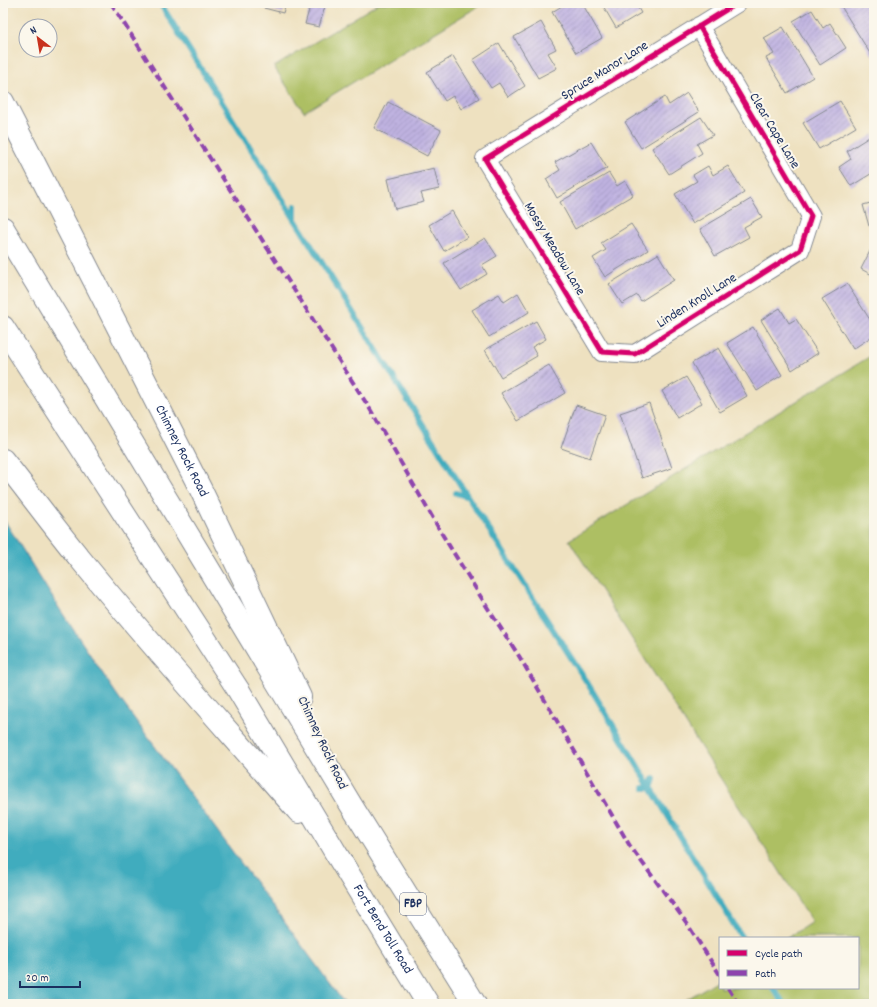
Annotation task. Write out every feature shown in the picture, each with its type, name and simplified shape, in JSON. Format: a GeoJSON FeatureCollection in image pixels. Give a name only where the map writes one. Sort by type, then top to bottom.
{"type":"FeatureCollection","features":[{"type":"Feature","properties":{"kind":"highway","name":"Chimney Rock Road"},"geometry":{"type":"LineString","coordinates":[[3,102],[201,490],[351,805]]}},
{"type":"Feature","properties":{"kind":"highway"},"geometry":{"type":"LineString","coordinates":[[3,228],[351,805]]}},
{"type":"Feature","properties":{"kind":"highway"},"geometry":{"type":"LineString","coordinates":[[3,327],[234,684],[337,856]]}},
{"type":"Feature","properties":{"kind":"highway"},"geometry":{"type":"LineString","coordinates":[[3,460],[81,560],[185,683],[214,714],[337,856]]}},
{"type":"Feature","properties":{"kind":"highway","name":"FBP"},"geometry":{"type":"LineString","coordinates":[[351,805],[475,1004]]}},
{"type":"Feature","properties":{"kind":"highway","name":"Fort Bend Toll Road"},"geometry":{"type":"LineString","coordinates":[[337,856],[428,1004]]}},
{"type":"Feature","properties":{"kind":"street","name":"Spruce Manor Lane"},"geometry":{"type":"LineString","coordinates":[[485,159],[737,3]]}},
{"type":"Feature","properties":{"kind":"street","name":"Clear Cape Lane"},"geometry":{"type":"LineString","coordinates":[[699,26],[811,216],[800,250]]}},
{"type":"Feature","properties":{"kind":"street","name":"Mossy Meadow Lane"},"geometry":{"type":"LineString","coordinates":[[485,159],[602,352]]}},
{"type":"Feature","properties":{"kind":"street","name":"Linden Knoll Lane"},"geometry":{"type":"LineString","coordinates":[[602,352],[635,354],[800,250]]}},
{"type":"Feature","properties":{"kind":"green space"},"geometry":{"type":"Polygon","coordinates":[[[379,3],[484,3],[304,112],[274,67],[379,3]]]}},
{"type":"Feature","properties":{"kind":"green space"},"geometry":{"type":"Polygon","coordinates":[[[874,354],[874,1004],[679,1004],[719,980],[719,989],[859,989],[859,937],[789,937],[812,922],[569,540],[874,354]]]}},
{"type":"Feature","properties":{"kind":"water"},"geometry":{"type":"Polygon","coordinates":[[[3,518],[59,608],[117,695],[345,1004],[3,1004],[3,518]]]}},
{"type":"Feature","properties":{"kind":"building"},"geometry":{"type":"Polygon","coordinates":[[[266,3],[286,3],[283,13],[264,8],[266,3]]]}},
{"type":"Feature","properties":{"kind":"building"},"geometry":{"type":"Polygon","coordinates":[[[295,3],[326,3],[319,27],[305,24],[309,10],[294,6],[295,3]]]}},
{"type":"Feature","properties":{"kind":"building"},"geometry":{"type":"Polygon","coordinates":[[[567,3],[582,3],[602,38],[576,53],[552,12],[567,3]]]}},
{"type":"Feature","properties":{"kind":"building"},"geometry":{"type":"Polygon","coordinates":[[[635,3],[641,13],[616,28],[602,4],[635,3]]]}},
{"type":"Feature","properties":{"kind":"building"},"geometry":{"type":"Polygon","coordinates":[[[839,3],[874,3],[874,53],[871,55],[839,3]]]}},
{"type":"Feature","properties":{"kind":"building"},"geometry":{"type":"Polygon","coordinates":[[[812,10],[823,28],[830,23],[846,48],[820,65],[793,21],[812,10]]]}},
{"type":"Feature","properties":{"kind":"building"},"geometry":{"type":"Polygon","coordinates":[[[541,22],[556,49],[548,53],[557,68],[538,78],[514,37],[541,22]]]}},
{"type":"Feature","properties":{"kind":"building"},"geometry":{"type":"Polygon","coordinates":[[[783,27],[813,77],[787,93],[766,58],[774,54],[764,38],[783,27]]]}},
{"type":"Feature","properties":{"kind":"building"},"geometry":{"type":"Polygon","coordinates":[[[499,43],[525,86],[508,97],[499,83],[491,88],[473,60],[499,43]]]}},
{"type":"Feature","properties":{"kind":"building"},"geometry":{"type":"Polygon","coordinates":[[[453,56],[479,98],[461,109],[453,96],[445,101],[427,72],[453,56]]]}},
{"type":"Feature","properties":{"kind":"building"},"geometry":{"type":"Polygon","coordinates":[[[687,93],[699,112],[641,148],[625,122],[665,97],[669,105],[687,93]]]}},
{"type":"Feature","properties":{"kind":"building"},"geometry":{"type":"Polygon","coordinates":[[[840,101],[856,127],[819,149],[803,123],[840,101]]]}},
{"type":"Feature","properties":{"kind":"building"},"geometry":{"type":"Polygon","coordinates":[[[388,102],[441,130],[427,156],[374,128],[388,102]]]}},
{"type":"Feature","properties":{"kind":"building"},"geometry":{"type":"Polygon","coordinates":[[[701,117],[713,135],[697,144],[702,153],[669,174],[652,148],[701,117]]]}},
{"type":"Feature","properties":{"kind":"building"},"geometry":{"type":"Polygon","coordinates":[[[874,134],[874,172],[851,186],[839,167],[851,159],[847,151],[874,134]]]}},
{"type":"Feature","properties":{"kind":"building"},"geometry":{"type":"Polygon","coordinates":[[[591,142],[607,168],[557,198],[546,179],[560,170],[555,162],[591,142]]]}},
{"type":"Feature","properties":{"kind":"building"},"geometry":{"type":"Polygon","coordinates":[[[708,166],[713,175],[728,166],[744,193],[693,224],[675,194],[697,181],[693,175],[708,166]]]}},
{"type":"Feature","properties":{"kind":"building"},"geometry":{"type":"Polygon","coordinates":[[[434,168],[439,189],[421,193],[424,202],[395,209],[388,179],[434,168]]]}},
{"type":"Feature","properties":{"kind":"building"},"geometry":{"type":"Polygon","coordinates":[[[609,173],[617,186],[625,181],[633,195],[575,229],[560,202],[609,173]]]}},
{"type":"Feature","properties":{"kind":"building"},"geometry":{"type":"Polygon","coordinates":[[[751,199],[762,217],[744,227],[749,237],[715,256],[700,229],[751,199]]]}},
{"type":"Feature","properties":{"kind":"building"},"geometry":{"type":"Polygon","coordinates":[[[874,202],[874,225],[869,226],[863,205],[874,202]]]}},
{"type":"Feature","properties":{"kind":"building"},"geometry":{"type":"Polygon","coordinates":[[[452,211],[467,237],[444,251],[429,225],[452,211]]]}},
{"type":"Feature","properties":{"kind":"building"},"geometry":{"type":"Polygon","coordinates":[[[631,224],[648,250],[605,277],[593,258],[606,250],[601,243],[631,224]]]}},
{"type":"Feature","properties":{"kind":"building"},"geometry":{"type":"Polygon","coordinates":[[[485,238],[497,256],[482,265],[487,274],[461,290],[444,263],[485,238]]]}},
{"type":"Feature","properties":{"kind":"building"},"geometry":{"type":"Polygon","coordinates":[[[874,243],[874,276],[861,269],[874,243]]]}},
{"type":"Feature","properties":{"kind":"building"},"geometry":{"type":"Polygon","coordinates":[[[658,254],[674,280],[641,301],[637,295],[622,304],[609,284],[658,254]]]}},
{"type":"Feature","properties":{"kind":"building"},"geometry":{"type":"Polygon","coordinates":[[[847,284],[874,326],[874,335],[853,349],[822,299],[847,284]]]}},
{"type":"Feature","properties":{"kind":"building"},"geometry":{"type":"Polygon","coordinates":[[[518,293],[529,312],[489,337],[472,310],[499,294],[504,302],[518,293]]]}},
{"type":"Feature","properties":{"kind":"building"},"geometry":{"type":"Polygon","coordinates":[[[780,308],[789,323],[796,319],[818,353],[792,370],[761,320],[780,308]]]}},
{"type":"Feature","properties":{"kind":"building"},"geometry":{"type":"Polygon","coordinates":[[[536,321],[546,339],[532,347],[537,356],[501,377],[485,350],[536,321]]]}},
{"type":"Feature","properties":{"kind":"building"},"geometry":{"type":"Polygon","coordinates":[[[753,327],[782,375],[757,391],[727,343],[753,327]]]}},
{"type":"Feature","properties":{"kind":"building"},"geometry":{"type":"Polygon","coordinates":[[[719,348],[747,396],[720,412],[692,363],[719,348]]]}},
{"type":"Feature","properties":{"kind":"building"},"geometry":{"type":"Polygon","coordinates":[[[549,365],[565,393],[518,421],[501,393],[549,365]]]}},
{"type":"Feature","properties":{"kind":"building"},"geometry":{"type":"Polygon","coordinates":[[[686,377],[702,403],[677,418],[662,391],[686,377]]]}},
{"type":"Feature","properties":{"kind":"building"},"geometry":{"type":"Polygon","coordinates":[[[649,403],[672,468],[642,478],[620,413],[649,403]]]}},
{"type":"Feature","properties":{"kind":"building"},"geometry":{"type":"Polygon","coordinates":[[[576,405],[605,415],[590,458],[561,448],[576,405]]]}},
{"type":"Feature","properties":{"kind":"waterway"},"geometry":{"type":"LineString","coordinates":[[160,3],[468,497],[588,684],[741,937]]}},
{"type":"Feature","properties":{"kind":"waterway"},"geometry":{"type":"LineString","coordinates":[[295,206],[295,218]]}},
{"type":"Feature","properties":{"kind":"waterway"},"geometry":{"type":"LineString","coordinates":[[456,493],[468,497]]}},
{"type":"Feature","properties":{"kind":"waterway"},"geometry":{"type":"LineString","coordinates":[[644,788],[651,788],[654,779]]}},
{"type":"Feature","properties":{"kind":"waterway"},"geometry":{"type":"LineString","coordinates":[[774,989],[784,1004]]}},
{"type":"Feature","properties":{"kind":"marked path"},"geometry":{"type":"LineString","coordinates":[[111,3],[370,409],[442,534],[519,656],[630,846],[686,922],[719,973]]}},
{"type":"Feature","properties":{"kind":"marked path"},"geometry":{"type":"LineString","coordinates":[[729,989],[738,1004]]}},
{"type":"Feature","properties":{"kind":"cycle path"},"geometry":{"type":"LineString","coordinates":[[699,26],[811,216],[800,250],[635,354],[602,352],[485,159],[737,3]]}}]}
